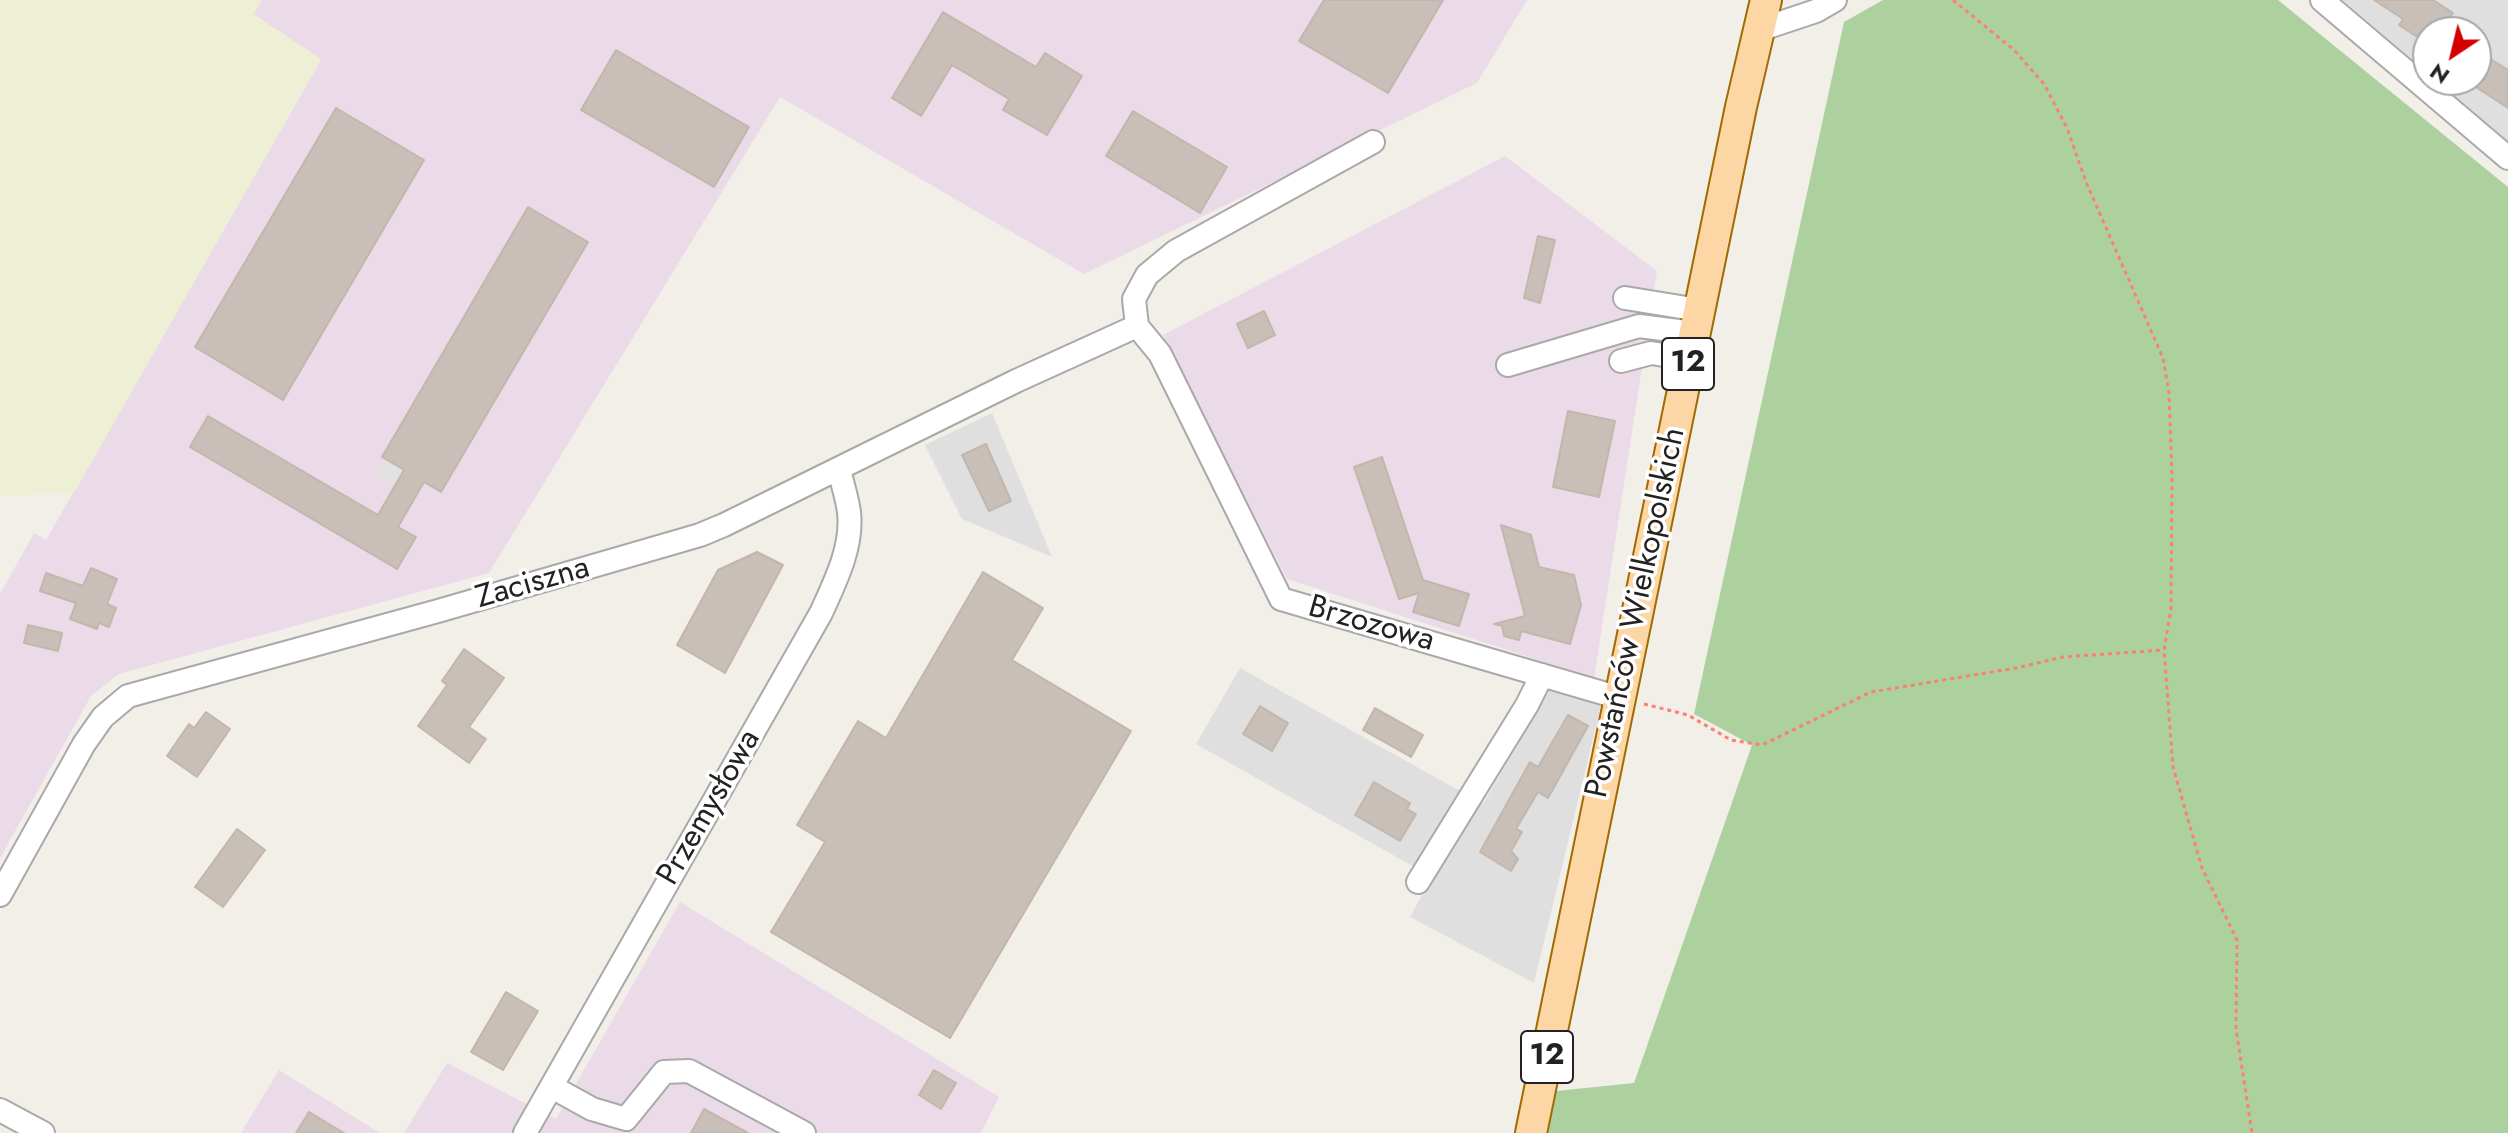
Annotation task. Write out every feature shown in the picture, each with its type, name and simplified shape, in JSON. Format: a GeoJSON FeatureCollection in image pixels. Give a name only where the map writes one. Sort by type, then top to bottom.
{"type":"FeatureCollection","features":[{"type":"Feature","properties":{"kind":"main road","name":"Powstańców Wielkopolskich"},"geometry":{"type":"LineString","coordinates":[[1531,1133],[1694,334],[1766,0]]}},
{"type":"Feature","properties":{"kind":"street"},"geometry":{"type":"LineString","coordinates":[[1759,30],[1816,11],[1835,0]]}},
{"type":"Feature","properties":{"kind":"street"},"geometry":{"type":"LineString","coordinates":[[2322,0],[2508,158]]}},
{"type":"Feature","properties":{"kind":"street"},"geometry":{"type":"LineString","coordinates":[[1137,326],[1134,299],[1147,275],[1176,251],[1373,142]]}},
{"type":"Feature","properties":{"kind":"street"},"geometry":{"type":"LineString","coordinates":[[1625,298],[1694,334]]}},
{"type":"Feature","properties":{"kind":"street","name":"Zaciszna"},"geometry":{"type":"LineString","coordinates":[[0,895],[84,744],[103,717],[128,696],[700,535],[1016,381],[1137,326]]}},
{"type":"Feature","properties":{"kind":"street","name":"Brzozowa"},"geometry":{"type":"LineString","coordinates":[[1137,326],[1160,354],[1281,599],[1620,698]]}},
{"type":"Feature","properties":{"kind":"street"},"geometry":{"type":"LineString","coordinates":[[1508,365],[1639,326],[1694,334]]}},
{"type":"Feature","properties":{"kind":"street"},"geometry":{"type":"LineString","coordinates":[[1621,361],[1651,353],[1694,334]]}},
{"type":"Feature","properties":{"kind":"street","name":"Przemysłowa"},"geometry":{"type":"LineString","coordinates":[[525,1133],[821,613],[848,544],[849,513],[839,469]]}},
{"type":"Feature","properties":{"kind":"street"},"geometry":{"type":"LineString","coordinates":[[1418,882],[1527,705],[1542,675]]}},
{"type":"Feature","properties":{"kind":"street"},"geometry":{"type":"LineString","coordinates":[[552,1087],[592,1109],[626,1119],[664,1072],[689,1071],[804,1133]]}},
{"type":"Feature","properties":{"kind":"street"},"geometry":{"type":"LineString","coordinates":[[0,1110],[43,1133]]}},
{"type":"Feature","properties":{"kind":"path"},"geometry":{"type":"LineString","coordinates":[[1953,0],[2014,50],[2044,84],[2067,128],[2086,182],[2163,358],[2169,393],[2172,477],[2171,609],[2164,650],[2173,767],[2202,868],[2237,940],[2236,1029],[2252,1133]]}},
{"type":"Feature","properties":{"kind":"path"},"geometry":{"type":"LineString","coordinates":[[1620,698],[1688,715],[1731,740],[1762,745],[1871,692],[2063,657],[2164,650]]}},
{"type":"Feature","properties":{"kind":"shaded area"},"geometry":{"type":"Polygon","coordinates":[[[262,0],[1527,0],[1477,83],[1084,274],[780,97],[489,573],[119,674],[91,696],[0,858],[0,594],[34,533],[46,540],[321,60],[253,14],[262,0]]]}},
{"type":"Feature","properties":{"kind":"shaded area"},"geometry":{"type":"Polygon","coordinates":[[[2343,0],[2508,0],[2508,142],[2455,96],[2492,96],[2492,16],[2412,16],[2412,59],[2343,0]]]}},
{"type":"Feature","properties":{"kind":"shaded area"},"geometry":{"type":"Polygon","coordinates":[[[1505,156],[1657,271],[1594,678],[1287,579],[1163,335],[1505,156]]]}},
{"type":"Feature","properties":{"kind":"shaded area"},"geometry":{"type":"Polygon","coordinates":[[[992,413],[1052,557],[962,519],[925,445],[992,413]]]}},
{"type":"Feature","properties":{"kind":"shaded area"},"geometry":{"type":"Polygon","coordinates":[[[385,459],[404,470],[395,486],[375,474],[385,459]]]}},
{"type":"Feature","properties":{"kind":"shaded area"},"geometry":{"type":"Polygon","coordinates":[[[1240,668],[1483,804],[1549,691],[1601,705],[1534,983],[1410,917],[1432,877],[1196,744],[1240,668]]]}},
{"type":"Feature","properties":{"kind":"shaded area"},"geometry":{"type":"Polygon","coordinates":[[[680,902],[999,1097],[981,1133],[404,1133],[447,1063],[556,1119],[680,902]]]}},
{"type":"Feature","properties":{"kind":"shaded area"},"geometry":{"type":"Polygon","coordinates":[[[279,1070],[380,1133],[241,1133],[279,1070]]]}},
{"type":"Feature","properties":{"kind":"green space"},"geometry":{"type":"Polygon","coordinates":[[[0,0],[262,0],[253,14],[321,59],[74,493],[0,496],[0,0]]]}},
{"type":"Feature","properties":{"kind":"green space"},"geometry":{"type":"Polygon","coordinates":[[[1883,0],[2278,0],[2508,187],[2508,1133],[1548,1133],[1556,1091],[1634,1083],[1752,745],[1694,714],[1844,22],[1883,0]]]}},
{"type":"Feature","properties":{"kind":"building"},"geometry":{"type":"Polygon","coordinates":[[[1324,0],[1443,0],[1388,93],[1299,41],[1324,0]]]}},
{"type":"Feature","properties":{"kind":"building"},"geometry":{"type":"Polygon","coordinates":[[[2374,0],[2433,0],[2453,13],[2451,16],[2412,16],[2412,34],[2399,25],[2403,19],[2374,0]]]}},
{"type":"Feature","properties":{"kind":"building"},"geometry":{"type":"Polygon","coordinates":[[[943,12],[1036,67],[1045,53],[1082,76],[1047,135],[1003,110],[1009,99],[952,65],[921,116],[892,98],[943,12]]]}},
{"type":"Feature","properties":{"kind":"building"},"geometry":{"type":"Polygon","coordinates":[[[616,50],[749,127],[714,187],[581,110],[616,50]]]}},
{"type":"Feature","properties":{"kind":"building"},"geometry":{"type":"Polygon","coordinates":[[[2492,60],[2508,70],[2508,108],[2490,96],[2492,96],[2492,60]]]}},
{"type":"Feature","properties":{"kind":"building"},"geometry":{"type":"Polygon","coordinates":[[[336,108],[424,160],[283,400],[195,347],[336,108]]]}},
{"type":"Feature","properties":{"kind":"building"},"geometry":{"type":"Polygon","coordinates":[[[1133,111],[1227,167],[1200,213],[1106,156],[1133,111]]]}},
{"type":"Feature","properties":{"kind":"building"},"geometry":{"type":"Polygon","coordinates":[[[528,207],[588,242],[441,492],[424,482],[398,527],[416,537],[397,569],[190,447],[208,416],[378,515],[404,470],[382,457],[528,207]]]}},
{"type":"Feature","properties":{"kind":"building"},"geometry":{"type":"Polygon","coordinates":[[[1538,236],[1555,240],[1540,303],[1524,298],[1538,236]]]}},
{"type":"Feature","properties":{"kind":"building"},"geometry":{"type":"Polygon","coordinates":[[[1264,311],[1275,335],[1248,348],[1237,324],[1264,311]]]}},
{"type":"Feature","properties":{"kind":"building"},"geometry":{"type":"Polygon","coordinates":[[[1568,411],[1615,421],[1599,497],[1553,487],[1568,411]]]}},
{"type":"Feature","properties":{"kind":"building"},"geometry":{"type":"Polygon","coordinates":[[[986,444],[1011,501],[989,511],[962,455],[986,444]]]}},
{"type":"Feature","properties":{"kind":"building"},"geometry":{"type":"Polygon","coordinates":[[[1382,457],[1423,580],[1469,594],[1459,626],[1413,612],[1419,593],[1399,599],[1354,467],[1382,457]]]}},
{"type":"Feature","properties":{"kind":"building"},"geometry":{"type":"Polygon","coordinates":[[[1501,525],[1531,535],[1539,567],[1574,575],[1581,605],[1570,644],[1521,631],[1519,640],[1504,636],[1502,626],[1494,624],[1525,616],[1501,525]]]}},
{"type":"Feature","properties":{"kind":"building"},"geometry":{"type":"Polygon","coordinates":[[[757,552],[783,565],[725,673],[677,645],[718,570],[757,552]]]}},
{"type":"Feature","properties":{"kind":"building"},"geometry":{"type":"Polygon","coordinates":[[[91,568],[117,579],[107,604],[116,608],[109,627],[99,623],[97,629],[70,619],[76,603],[40,591],[46,573],[83,586],[91,568]]]}},
{"type":"Feature","properties":{"kind":"building"},"geometry":{"type":"Polygon","coordinates":[[[983,572],[1043,608],[1012,660],[1131,731],[950,1038],[771,932],[825,842],[797,825],[858,721],[886,738],[983,572]]]}},
{"type":"Feature","properties":{"kind":"building"},"geometry":{"type":"Polygon","coordinates":[[[28,625],[62,633],[58,651],[24,643],[28,625]]]}},
{"type":"Feature","properties":{"kind":"building"},"geometry":{"type":"Polygon","coordinates":[[[464,649],[504,678],[469,727],[486,739],[469,763],[418,726],[447,685],[442,681],[464,649]]]}},
{"type":"Feature","properties":{"kind":"building"},"geometry":{"type":"Polygon","coordinates":[[[1260,706],[1288,723],[1272,751],[1243,734],[1260,706]]]}},
{"type":"Feature","properties":{"kind":"building"},"geometry":{"type":"Polygon","coordinates":[[[1375,708],[1423,735],[1411,757],[1363,730],[1375,708]]]}},
{"type":"Feature","properties":{"kind":"building"},"geometry":{"type":"Polygon","coordinates":[[[206,712],[230,729],[197,777],[167,756],[189,724],[194,728],[206,712]]]}},
{"type":"Feature","properties":{"kind":"building"},"geometry":{"type":"Polygon","coordinates":[[[1568,715],[1588,726],[1548,798],[1538,792],[1516,829],[1522,832],[1511,851],[1518,859],[1511,871],[1480,852],[1530,762],[1538,767],[1568,715]]]}},
{"type":"Feature","properties":{"kind":"building"},"geometry":{"type":"Polygon","coordinates":[[[1374,782],[1410,803],[1407,809],[1416,814],[1400,841],[1355,815],[1374,782]]]}},
{"type":"Feature","properties":{"kind":"building"},"geometry":{"type":"Polygon","coordinates":[[[237,829],[265,850],[223,907],[195,887],[237,829]]]}},
{"type":"Feature","properties":{"kind":"building"},"geometry":{"type":"Polygon","coordinates":[[[506,992],[538,1011],[503,1070],[471,1052],[506,992]]]}},
{"type":"Feature","properties":{"kind":"building"},"geometry":{"type":"Polygon","coordinates":[[[934,1070],[956,1083],[941,1109],[919,1095],[934,1070]]]}},
{"type":"Feature","properties":{"kind":"building"},"geometry":{"type":"Polygon","coordinates":[[[704,1109],[748,1133],[691,1133],[704,1109]]]}},
{"type":"Feature","properties":{"kind":"building"},"geometry":{"type":"Polygon","coordinates":[[[309,1112],[344,1133],[296,1133],[309,1112]]]}}]}
